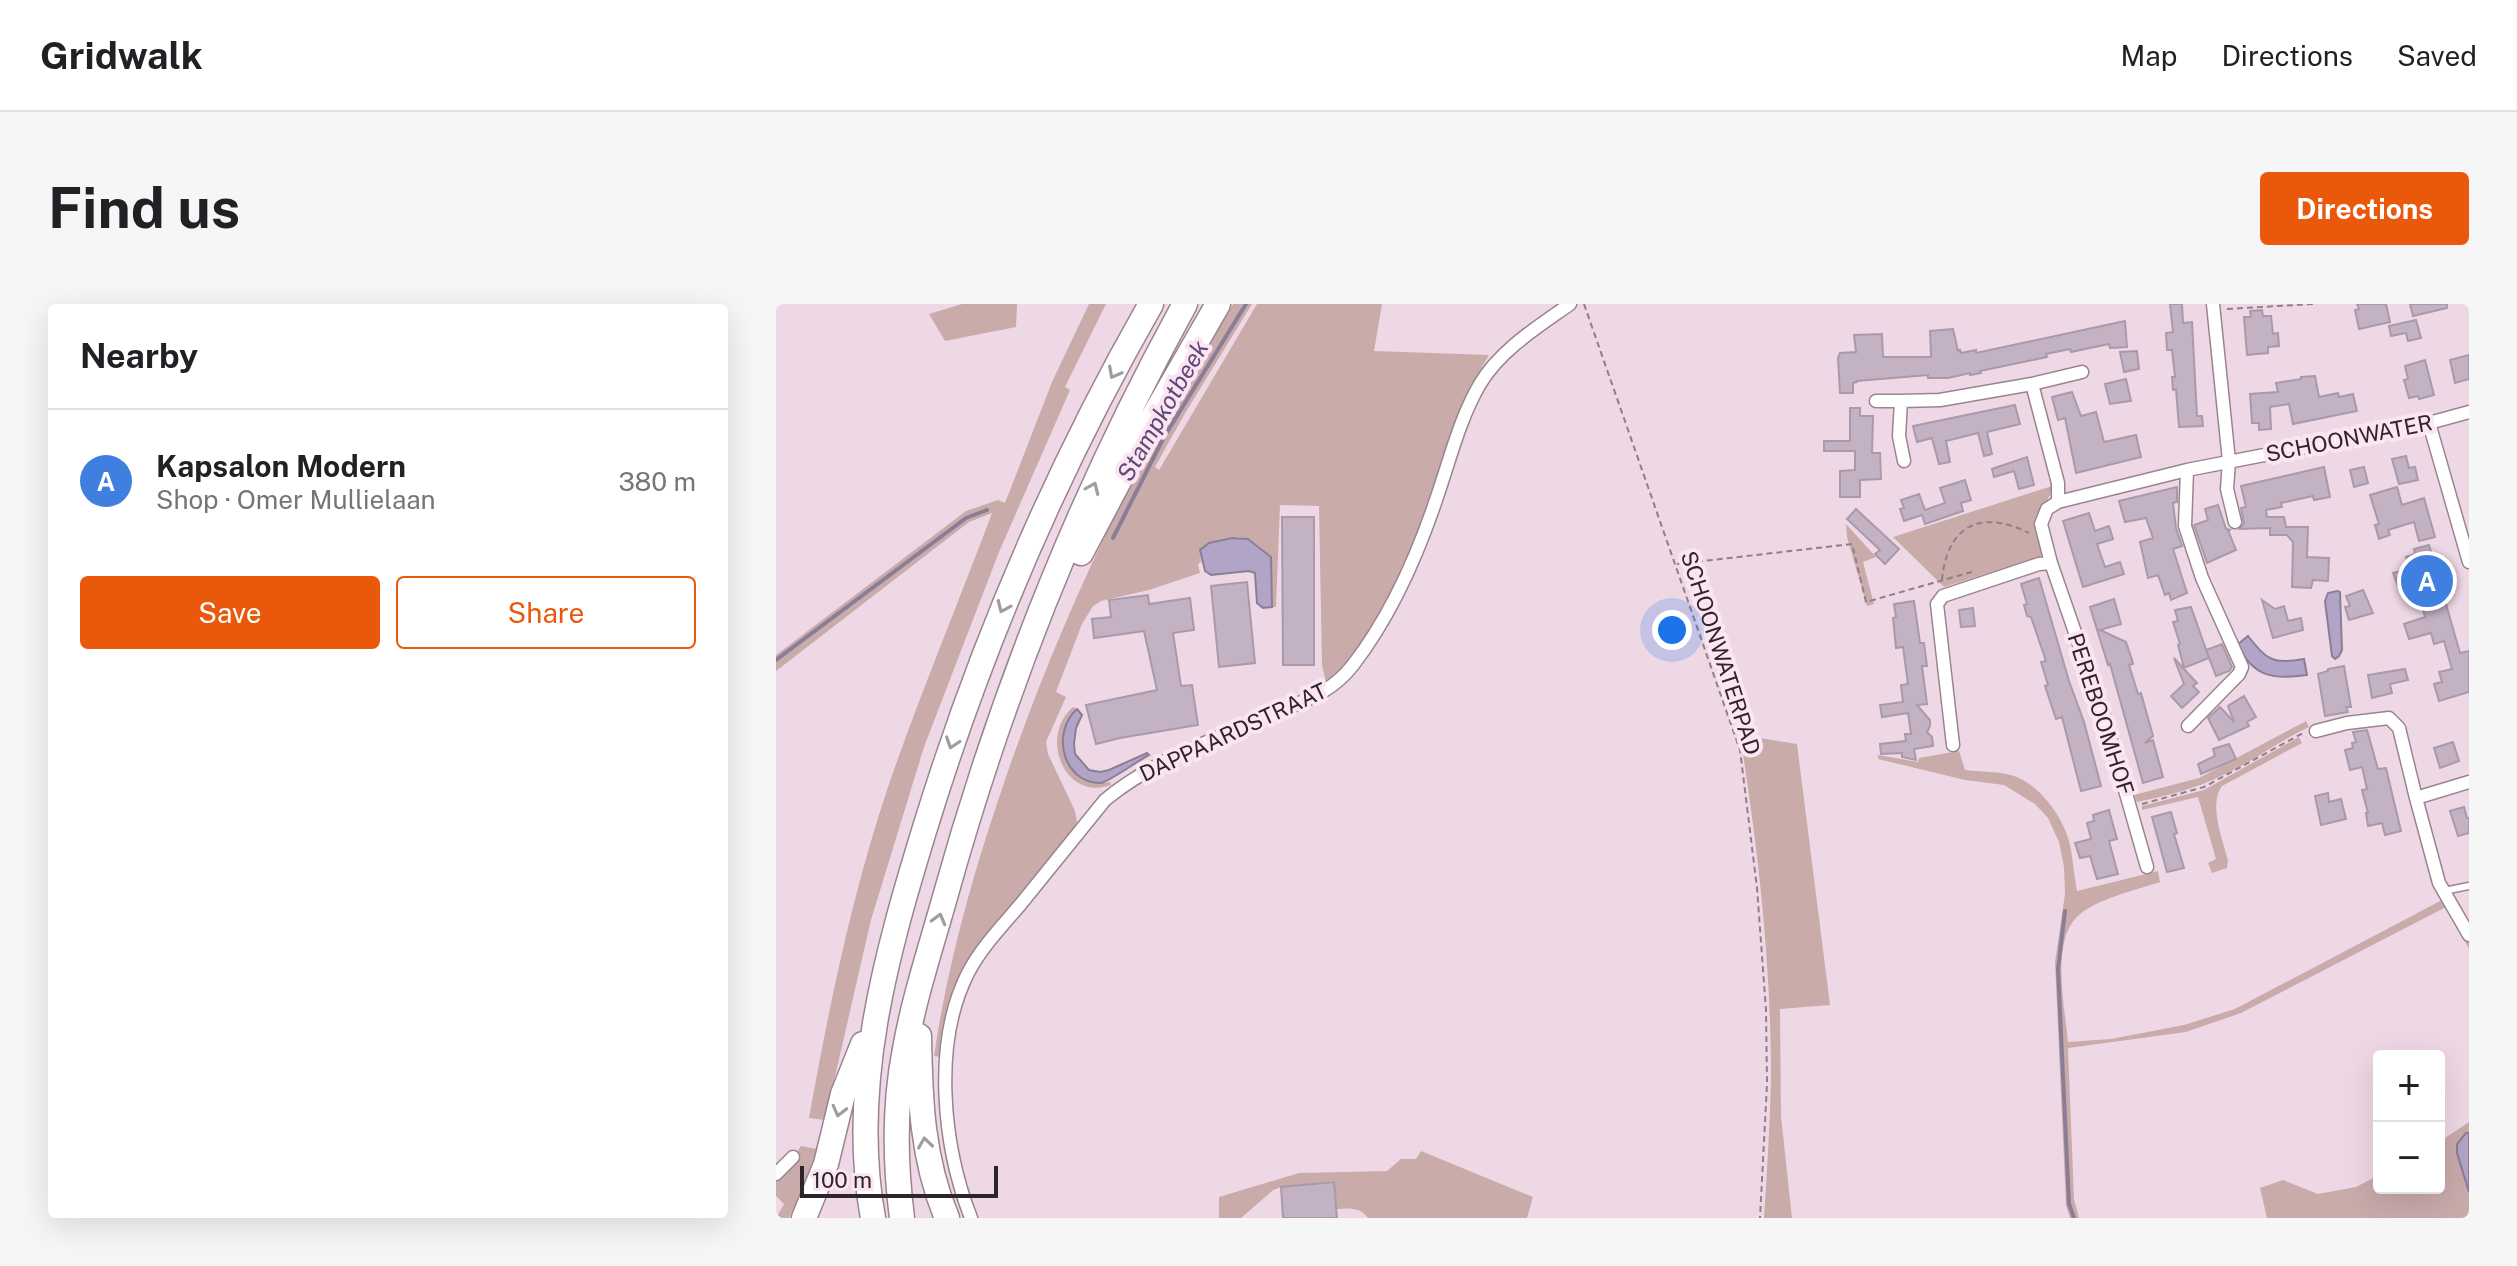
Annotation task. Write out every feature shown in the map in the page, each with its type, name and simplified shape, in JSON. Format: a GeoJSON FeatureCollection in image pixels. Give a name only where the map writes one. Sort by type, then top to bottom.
{"type":"FeatureCollection","features":[{"type":"Feature","properties":{"kind":"highway"},"geometry":{"type":"LineString","coordinates":[[873,1218],[866,1114],[871,1045],[876,1012],[907,886],[941,776],[1002,608],[1077,447],[1151,304]]}},
{"type":"Feature","properties":{"kind":"highway"},"geometry":{"type":"LineString","coordinates":[[902,1218],[897,1109],[904,1049],[974,801],[1050,588],[1127,413],[1185,304]]}},
{"type":"Feature","properties":{"kind":"highway"},"geometry":{"type":"LineString","coordinates":[[1031,638],[1218,304]]}},
{"type":"Feature","properties":{"kind":"highway"},"geometry":{"type":"LineString","coordinates":[[918,995],[920,1103],[926,1155],[947,1218]]}},
{"type":"Feature","properties":{"kind":"highway"},"geometry":{"type":"LineString","coordinates":[[804,1218],[826,1164],[843,1094],[876,1012]]}},
{"type":"Feature","properties":{"kind":"street","name":"DAPPAARDSTRAAT"},"geometry":{"type":"LineString","coordinates":[[971,1218],[955,1170],[947,1129],[944,1086],[960,991],[980,953],[1105,800],[1124,784],[1189,751],[1331,689],[1353,665],[1416,554],[1465,415],[1481,382],[1501,357],[1570,304]]}},
{"type":"Feature","properties":{"kind":"street"},"geometry":{"type":"LineString","coordinates":[[2213,307],[2229,461],[2227,489],[2235,522]]}},
{"type":"Feature","properties":{"kind":"street"},"geometry":{"type":"LineString","coordinates":[[1876,401],[1940,400],[2082,372]]}},
{"type":"Feature","properties":{"kind":"street"},"geometry":{"type":"LineString","coordinates":[[2032,384],[2058,483],[2058,502],[2187,470],[2185,526],[2202,578],[2242,667],[2239,674],[2188,726]]}},
{"type":"Feature","properties":{"kind":"street"},"geometry":{"type":"LineString","coordinates":[[1901,401],[1899,436],[1904,461]]}},
{"type":"Feature","properties":{"kind":"street","name":"SCHOONWATER"},"geometry":{"type":"LineString","coordinates":[[2187,470],[2429,423],[2469,412]]}},
{"type":"Feature","properties":{"kind":"street"},"geometry":{"type":"LineString","coordinates":[[2429,423],[2469,562]]}},
{"type":"Feature","properties":{"kind":"street","name":"PEREBOOMHOF"},"geometry":{"type":"LineString","coordinates":[[2058,502],[2047,509],[2041,524],[2051,563],[2103,713],[2147,867]]}},
{"type":"Feature","properties":{"kind":"street"},"geometry":{"type":"LineString","coordinates":[[1953,745],[1937,604],[1943,596],[2039,564],[2051,563]]}},
{"type":"Feature","properties":{"kind":"street"},"geometry":{"type":"LineString","coordinates":[[2316,731],[2347,723],[2389,718],[2399,728],[2436,872],[2469,935]]}},
{"type":"Feature","properties":{"kind":"street"},"geometry":{"type":"LineString","coordinates":[[2416,798],[2469,782]]}},
{"type":"Feature","properties":{"kind":"street"},"geometry":{"type":"LineString","coordinates":[[776,1174],[793,1157]]}},
{"type":"Feature","properties":{"kind":"lane"},"geometry":{"type":"LineString","coordinates":[[2444,891],[2469,886]]}},
{"type":"Feature","properties":{"kind":"path","name":"SCHOONWATERPAD"},"geometry":{"type":"LineString","coordinates":[[1584,304],[1740,750],[1757,888],[1766,1010],[1767,1084],[1760,1218]]}},
{"type":"Feature","properties":{"kind":"path"},"geometry":{"type":"LineString","coordinates":[[2213,307],[2313,304]]}},
{"type":"Feature","properties":{"kind":"path"},"geometry":{"type":"LineString","coordinates":[[1942,580],[1949,549],[1964,531],[1978,524],[1999,521],[2032,534]]}},
{"type":"Feature","properties":{"kind":"path"},"geometry":{"type":"LineString","coordinates":[[1676,564],[1852,544],[1866,602],[1983,568]]}},
{"type":"Feature","properties":{"kind":"path"},"geometry":{"type":"LineString","coordinates":[[2131,807],[2204,787],[2298,734],[2316,731]]}},
{"type":"Feature","properties":{"kind":"shaded area"},"geometry":{"type":"Polygon","coordinates":[[[962,304],[1017,304],[1016,327],[945,341],[929,314],[962,304]]]}},
{"type":"Feature","properties":{"kind":"shaded area"},"geometry":{"type":"Polygon","coordinates":[[[1089,304],[1106,304],[1065,387],[1070,390],[999,552],[924,747],[871,920],[825,1120],[809,1118],[842,951],[875,827],[913,718],[992,513],[969,522],[776,671],[776,655],[966,511],[998,500],[1005,503],[1052,382],[1089,304]]]}},
{"type":"Feature","properties":{"kind":"shaded area"},"geometry":{"type":"Polygon","coordinates":[[[1233,304],[1252,304],[1184,415],[1155,467],[1159,470],[1257,304],[1382,304],[1374,351],[1489,355],[1459,418],[1405,568],[1356,651],[1326,683],[1322,665],[1319,506],[1280,505],[1276,607],[1272,607],[1271,557],[1253,542],[1238,537],[1217,541],[1200,550],[1200,573],[1149,590],[1101,601],[1093,606],[1082,624],[1056,692],[1066,697],[1046,742],[1048,754],[1075,811],[1075,828],[976,951],[960,976],[947,1014],[940,1057],[934,1056],[954,951],[973,882],[1005,780],[1050,660],[1101,543],[1139,467],[1233,304]]]}},
{"type":"Feature","properties":{"kind":"shaded area"},"geometry":{"type":"Polygon","coordinates":[[[2052,486],[2050,496],[2036,520],[2044,551],[2041,556],[1944,587],[1893,537],[2052,486]]]}},
{"type":"Feature","properties":{"kind":"shaded area"},"geometry":{"type":"Polygon","coordinates":[[[1846,524],[1876,557],[1863,562],[1874,604],[1867,606],[1846,524]]]}},
{"type":"Feature","properties":{"kind":"shaded area"},"geometry":{"type":"Polygon","coordinates":[[[1232,538],[1248,539],[1271,557],[1272,607],[1263,608],[1257,603],[1255,573],[1211,575],[1205,571],[1200,550],[1209,543],[1232,538]]]}},
{"type":"Feature","properties":{"kind":"shaded area"},"geometry":{"type":"Polygon","coordinates":[[[2340,592],[2342,650],[2335,659],[2332,656],[2325,601],[2328,593],[2340,592]]]}},
{"type":"Feature","properties":{"kind":"shaded area"},"geometry":{"type":"Polygon","coordinates":[[[2248,636],[2272,659],[2304,659],[2307,675],[2274,676],[2258,670],[2243,656],[2237,645],[2248,636]]]}},
{"type":"Feature","properties":{"kind":"shaded area"},"geometry":{"type":"Polygon","coordinates":[[[1073,707],[1077,709],[1068,720],[1064,733],[1066,759],[1083,778],[1095,783],[1110,782],[1111,785],[1095,788],[1081,784],[1070,776],[1062,764],[1058,734],[1063,720],[1073,707]]]}},
{"type":"Feature","properties":{"kind":"shaded area"},"geometry":{"type":"Polygon","coordinates":[[[1077,709],[1082,715],[1076,728],[1075,754],[1089,770],[1109,770],[1147,753],[1149,755],[1101,783],[1077,775],[1069,766],[1063,743],[1064,730],[1077,709]]]}},
{"type":"Feature","properties":{"kind":"shaded area"},"geometry":{"type":"Polygon","coordinates":[[[2306,721],[2309,727],[2221,776],[2169,795],[2137,802],[2134,795],[2199,778],[2306,721]]]}},
{"type":"Feature","properties":{"kind":"shaded area"},"geometry":{"type":"Polygon","coordinates":[[[1740,735],[1797,744],[1830,1005],[1780,1009],[1781,1116],[1792,1218],[1764,1218],[1771,1077],[1769,991],[1758,863],[1740,735]]]}},
{"type":"Feature","properties":{"kind":"shaded area"},"geometry":{"type":"Polygon","coordinates":[[[2299,737],[2302,743],[2222,786],[2216,813],[2227,868],[2212,873],[2208,863],[2216,859],[2198,797],[2142,810],[2142,806],[2204,790],[2299,737]]]}},
{"type":"Feature","properties":{"kind":"shaded area"},"geometry":{"type":"Polygon","coordinates":[[[1959,751],[1965,770],[2014,776],[2033,786],[2049,802],[2069,841],[2077,891],[2158,871],[2160,882],[2096,904],[2079,915],[2070,926],[2062,957],[2068,1042],[2111,1039],[2184,1025],[2235,1009],[2442,900],[2469,940],[2469,949],[2446,907],[2241,1013],[2186,1032],[2068,1048],[2074,1199],[2079,1218],[2070,1218],[2066,1205],[2055,962],[2065,894],[2059,842],[2048,818],[2035,804],[2004,785],[1965,780],[1878,759],[1878,755],[1918,762],[1919,758],[1959,751]]]}},
{"type":"Feature","properties":{"kind":"shaded area"},"geometry":{"type":"Polygon","coordinates":[[[2469,1122],[2469,1218],[2267,1218],[2260,1188],[2283,1180],[2318,1194],[2356,1187],[2373,1178],[2373,1194],[2445,1194],[2445,1138],[2469,1122]]]}},
{"type":"Feature","properties":{"kind":"shaded area"},"geometry":{"type":"Polygon","coordinates":[[[2469,1133],[2469,1192],[2457,1153],[2457,1144],[2469,1133]]]}},
{"type":"Feature","properties":{"kind":"shaded area"},"geometry":{"type":"Polygon","coordinates":[[[801,1146],[817,1149],[789,1218],[776,1218],[784,1204],[776,1196],[776,1181],[797,1161],[801,1146]]]}},
{"type":"Feature","properties":{"kind":"shaded area"},"geometry":{"type":"Polygon","coordinates":[[[1421,1151],[1533,1197],[1527,1218],[1368,1218],[1358,1210],[1337,1209],[1334,1181],[1281,1187],[1273,1190],[1241,1218],[1219,1218],[1219,1197],[1299,1173],[1387,1171],[1401,1159],[1416,1159],[1421,1151]]]}},
{"type":"Feature","properties":{"kind":"building"},"geometry":{"type":"Polygon","coordinates":[[[2170,304],[2182,304],[2183,323],[2192,322],[2197,416],[2202,416],[2203,426],[2179,427],[2176,389],[2173,390],[2172,350],[2167,350],[2166,333],[2173,332],[2170,304]]]}},
{"type":"Feature","properties":{"kind":"building"},"geometry":{"type":"Polygon","coordinates":[[[2357,304],[2386,304],[2390,322],[2359,329],[2355,310],[2359,309],[2357,304]]]}},
{"type":"Feature","properties":{"kind":"building"},"geometry":{"type":"Polygon","coordinates":[[[2410,304],[2447,304],[2447,308],[2413,316],[2410,304]]]}},
{"type":"Feature","properties":{"kind":"building"},"geometry":{"type":"Polygon","coordinates":[[[2262,310],[2263,316],[2271,316],[2273,334],[2278,333],[2279,346],[2268,347],[2268,353],[2247,355],[2244,317],[2251,317],[2250,311],[2262,310]]]}},
{"type":"Feature","properties":{"kind":"building"},"geometry":{"type":"Polygon","coordinates":[[[2416,320],[2421,338],[2408,341],[2406,333],[2391,336],[2389,326],[2416,320]]]}},
{"type":"Feature","properties":{"kind":"building"},"geometry":{"type":"Polygon","coordinates":[[[2125,321],[2127,347],[2110,348],[2109,344],[2071,352],[2070,349],[1981,373],[1948,378],[1928,378],[1928,375],[1857,381],[1853,383],[1853,393],[1840,393],[1838,358],[1840,353],[1856,352],[1854,335],[1882,334],[1883,357],[1931,357],[1930,331],[1953,329],[1958,351],[1976,350],[1976,353],[2125,321]]]}},
{"type":"Feature","properties":{"kind":"building"},"geometry":{"type":"Polygon","coordinates":[[[2137,351],[2139,369],[2124,372],[2120,352],[2137,351]]]}},
{"type":"Feature","properties":{"kind":"building"},"geometry":{"type":"Polygon","coordinates":[[[2469,355],[2469,379],[2455,383],[2450,360],[2469,355]]]}},
{"type":"Feature","properties":{"kind":"building"},"geometry":{"type":"Polygon","coordinates":[[[2425,360],[2434,395],[2409,398],[2404,380],[2408,379],[2405,366],[2425,360]]]}},
{"type":"Feature","properties":{"kind":"building"},"geometry":{"type":"Polygon","coordinates":[[[2315,376],[2319,397],[2353,394],[2357,411],[2293,424],[2289,404],[2270,407],[2271,429],[2259,430],[2259,423],[2252,423],[2250,394],[2278,392],[2276,383],[2315,376]]]}},
{"type":"Feature","properties":{"kind":"building"},"geometry":{"type":"Polygon","coordinates":[[[2126,379],[2131,401],[2110,404],[2105,384],[2126,379]]]}},
{"type":"Feature","properties":{"kind":"building"},"geometry":{"type":"Polygon","coordinates":[[[2072,392],[2081,416],[2096,412],[2104,442],[2136,435],[2141,457],[2076,473],[2065,418],[2058,420],[2052,397],[2072,392]]]}},
{"type":"Feature","properties":{"kind":"building"},"geometry":{"type":"Polygon","coordinates":[[[2015,405],[2020,424],[1987,432],[1992,454],[1984,456],[1978,433],[1946,441],[1950,462],[1939,464],[1932,438],[1917,442],[1913,426],[2015,405]]]}},
{"type":"Feature","properties":{"kind":"building"},"geometry":{"type":"Polygon","coordinates":[[[1850,408],[1860,408],[1860,416],[1873,416],[1872,453],[1880,453],[1881,479],[1860,480],[1860,497],[1840,497],[1840,471],[1855,470],[1855,451],[1824,451],[1824,441],[1850,441],[1850,408]]]}},
{"type":"Feature","properties":{"kind":"building"},"geometry":{"type":"Polygon","coordinates":[[[2406,456],[2409,468],[2415,467],[2418,480],[2399,484],[2392,459],[2406,456]]]}},
{"type":"Feature","properties":{"kind":"building"},"geometry":{"type":"Polygon","coordinates":[[[2027,457],[2034,485],[2019,489],[2014,471],[1994,477],[1992,469],[2027,457]]]}},
{"type":"Feature","properties":{"kind":"building"},"geometry":{"type":"Polygon","coordinates":[[[2324,467],[2330,497],[2314,500],[2313,496],[2281,503],[2282,507],[2266,510],[2267,517],[2284,517],[2286,527],[2308,527],[2307,557],[2329,558],[2328,581],[2313,580],[2311,588],[2292,587],[2293,542],[2287,535],[2270,535],[2270,528],[2240,529],[2244,524],[2241,508],[2246,507],[2241,486],[2324,467]]]}},
{"type":"Feature","properties":{"kind":"building"},"geometry":{"type":"Polygon","coordinates":[[[2364,467],[2368,483],[2354,487],[2350,470],[2364,467]]]}},
{"type":"Feature","properties":{"kind":"building"},"geometry":{"type":"Polygon","coordinates":[[[1965,480],[1971,500],[1961,503],[1963,511],[1925,524],[1922,515],[1904,521],[1901,500],[1919,494],[1925,510],[1945,503],[1940,488],[1965,480]]]}},
{"type":"Feature","properties":{"kind":"building"},"geometry":{"type":"Polygon","coordinates":[[[2177,487],[2177,502],[2173,503],[2182,546],[2173,549],[2187,593],[2171,600],[2169,593],[2165,595],[2158,575],[2148,578],[2140,542],[2153,538],[2146,518],[2125,522],[2119,501],[2177,487]]]}},
{"type":"Feature","properties":{"kind":"building"},"geometry":{"type":"Polygon","coordinates":[[[2397,487],[2402,505],[2424,498],[2435,537],[2419,541],[2414,522],[2388,530],[2390,535],[2379,539],[2375,525],[2379,524],[2370,495],[2397,487]]]}},
{"type":"Feature","properties":{"kind":"building"},"geometry":{"type":"Polygon","coordinates":[[[2218,505],[2226,529],[2231,530],[2228,530],[2236,550],[2207,563],[2194,525],[2208,520],[2205,509],[2218,505]]]}},
{"type":"Feature","properties":{"kind":"building"},"geometry":{"type":"Polygon","coordinates":[[[1856,509],[1899,549],[1885,564],[1875,554],[1880,550],[1847,519],[1856,509]]]}},
{"type":"Feature","properties":{"kind":"building"},"geometry":{"type":"Polygon","coordinates":[[[2089,513],[2095,531],[2109,526],[2113,539],[2097,544],[2105,567],[2120,562],[2124,574],[2083,587],[2063,521],[2089,513]]]}},
{"type":"Feature","properties":{"kind":"building"},"geometry":{"type":"Polygon","coordinates":[[[1282,517],[1314,517],[1314,665],[1283,665],[1282,517]]]}},
{"type":"Feature","properties":{"kind":"building"},"geometry":{"type":"Polygon","coordinates":[[[2429,545],[2460,653],[2469,651],[2469,692],[2439,701],[2434,684],[2442,682],[2439,672],[2452,669],[2444,641],[2434,644],[2431,633],[2409,639],[2404,624],[2425,617],[2422,606],[2426,605],[2420,585],[2399,588],[2393,573],[2409,569],[2406,557],[2415,554],[2414,549],[2429,545]]]}},
{"type":"Feature","properties":{"kind":"building"},"geometry":{"type":"Polygon","coordinates":[[[2039,578],[2101,786],[2081,791],[2062,717],[2056,719],[2045,686],[2048,685],[2041,662],[2046,661],[2024,605],[2027,604],[2021,584],[2039,578]]]}},
{"type":"Feature","properties":{"kind":"building"},"geometry":{"type":"Polygon","coordinates":[[[1247,582],[1255,663],[1219,667],[1211,586],[1247,582]]]}},
{"type":"Feature","properties":{"kind":"building"},"geometry":{"type":"Polygon","coordinates":[[[2363,590],[2373,613],[2349,620],[2345,607],[2350,606],[2346,596],[2363,590]]]}},
{"type":"Feature","properties":{"kind":"building"},"geometry":{"type":"Polygon","coordinates":[[[1148,595],[1149,604],[1190,598],[1194,630],[1173,633],[1181,686],[1192,685],[1198,725],[1096,744],[1086,705],[1157,690],[1144,631],[1094,638],[1092,619],[1111,617],[1109,600],[1148,595]]]}},
{"type":"Feature","properties":{"kind":"building"},"geometry":{"type":"Polygon","coordinates":[[[2114,599],[2121,624],[2100,630],[2126,642],[2133,664],[2129,665],[2138,694],[2141,693],[2153,736],[2145,743],[2153,740],[2163,777],[2143,783],[2110,664],[2090,607],[2114,599]]]}},
{"type":"Feature","properties":{"kind":"building"},"geometry":{"type":"Polygon","coordinates":[[[2262,600],[2275,609],[2284,606],[2288,621],[2301,618],[2303,630],[2273,638],[2262,600]]]}},
{"type":"Feature","properties":{"kind":"building"},"geometry":{"type":"Polygon","coordinates":[[[1914,601],[1927,666],[1922,666],[1927,704],[1917,705],[1930,720],[1927,732],[1932,737],[1933,746],[1914,749],[1916,760],[1902,757],[1902,753],[1881,754],[1880,744],[1906,741],[1905,734],[1911,734],[1908,713],[1882,717],[1880,705],[1903,702],[1901,685],[1908,684],[1903,647],[1896,648],[1894,604],[1914,601]]]}},
{"type":"Feature","properties":{"kind":"building"},"geometry":{"type":"Polygon","coordinates":[[[2191,607],[2209,658],[2184,668],[2173,622],[2178,621],[2175,610],[2191,607]]]}},
{"type":"Feature","properties":{"kind":"building"},"geometry":{"type":"Polygon","coordinates":[[[1973,608],[1975,626],[1961,627],[1959,610],[1973,608]]]}},
{"type":"Feature","properties":{"kind":"building"},"geometry":{"type":"Polygon","coordinates":[[[2222,644],[2232,667],[2216,676],[2206,650],[2222,644]]]}},
{"type":"Feature","properties":{"kind":"building"},"geometry":{"type":"Polygon","coordinates":[[[2174,658],[2197,683],[2193,686],[2199,692],[2182,708],[2171,696],[2184,684],[2174,658]]]}},
{"type":"Feature","properties":{"kind":"building"},"geometry":{"type":"Polygon","coordinates":[[[2344,666],[2351,707],[2346,707],[2348,712],[2325,716],[2318,674],[2344,666]]]}},
{"type":"Feature","properties":{"kind":"building"},"geometry":{"type":"Polygon","coordinates":[[[2405,669],[2408,680],[2390,684],[2392,693],[2372,698],[2368,675],[2405,669]]]}},
{"type":"Feature","properties":{"kind":"building"},"geometry":{"type":"Polygon","coordinates":[[[2244,696],[2256,717],[2247,722],[2249,726],[2219,740],[2208,718],[2220,707],[2234,722],[2228,706],[2244,696]]]}},
{"type":"Feature","properties":{"kind":"building"},"geometry":{"type":"Polygon","coordinates":[[[2367,730],[2378,769],[2386,768],[2401,831],[2385,835],[2382,823],[2368,826],[2362,790],[2367,789],[2362,767],[2350,770],[2345,750],[2353,748],[2352,743],[2356,742],[2353,732],[2367,730]]]}},
{"type":"Feature","properties":{"kind":"building"},"geometry":{"type":"Polygon","coordinates":[[[2453,742],[2459,761],[2440,768],[2434,748],[2453,742]]]}},
{"type":"Feature","properties":{"kind":"building"},"geometry":{"type":"Polygon","coordinates":[[[2229,744],[2236,759],[2201,774],[2198,764],[2215,756],[2213,749],[2229,744]]]}},
{"type":"Feature","properties":{"kind":"building"},"geometry":{"type":"Polygon","coordinates":[[[2328,793],[2329,802],[2341,799],[2346,819],[2321,825],[2315,796],[2328,793]]]}},
{"type":"Feature","properties":{"kind":"building"},"geometry":{"type":"Polygon","coordinates":[[[2464,807],[2469,818],[2469,833],[2458,836],[2450,811],[2464,807]]]}},
{"type":"Feature","properties":{"kind":"building"},"geometry":{"type":"Polygon","coordinates":[[[2109,810],[2117,839],[2109,841],[2118,874],[2097,879],[2090,856],[2080,858],[2075,843],[2091,839],[2087,823],[2094,821],[2093,815],[2109,810]]]}},
{"type":"Feature","properties":{"kind":"building"},"geometry":{"type":"Polygon","coordinates":[[[2171,812],[2184,868],[2167,872],[2152,817],[2171,812]]]}},
{"type":"Feature","properties":{"kind":"building"},"geometry":{"type":"Polygon","coordinates":[[[1334,1182],[1337,1218],[1283,1218],[1281,1187],[1334,1182]]]}},
{"type":"Feature","properties":{"kind":"waterway","name":"Stampkotbeek"},"geometry":{"type":"LineString","coordinates":[[1113,538],[1164,437],[1246,304]]}},
{"type":"Feature","properties":{"kind":"waterway","name":"Stampkotbeek"},"geometry":{"type":"LineString","coordinates":[[776,660],[966,518],[987,510]]}},
{"type":"Feature","properties":{"kind":"waterway"},"geometry":{"type":"LineString","coordinates":[[2065,911],[2058,969],[2069,1204],[2074,1218]]}},
{"type":"Feature","properties":{"kind":"place","name":"Kapsalon Modern"},"geometry":{"type":"Point","coordinates":[2427,581]}}]}
